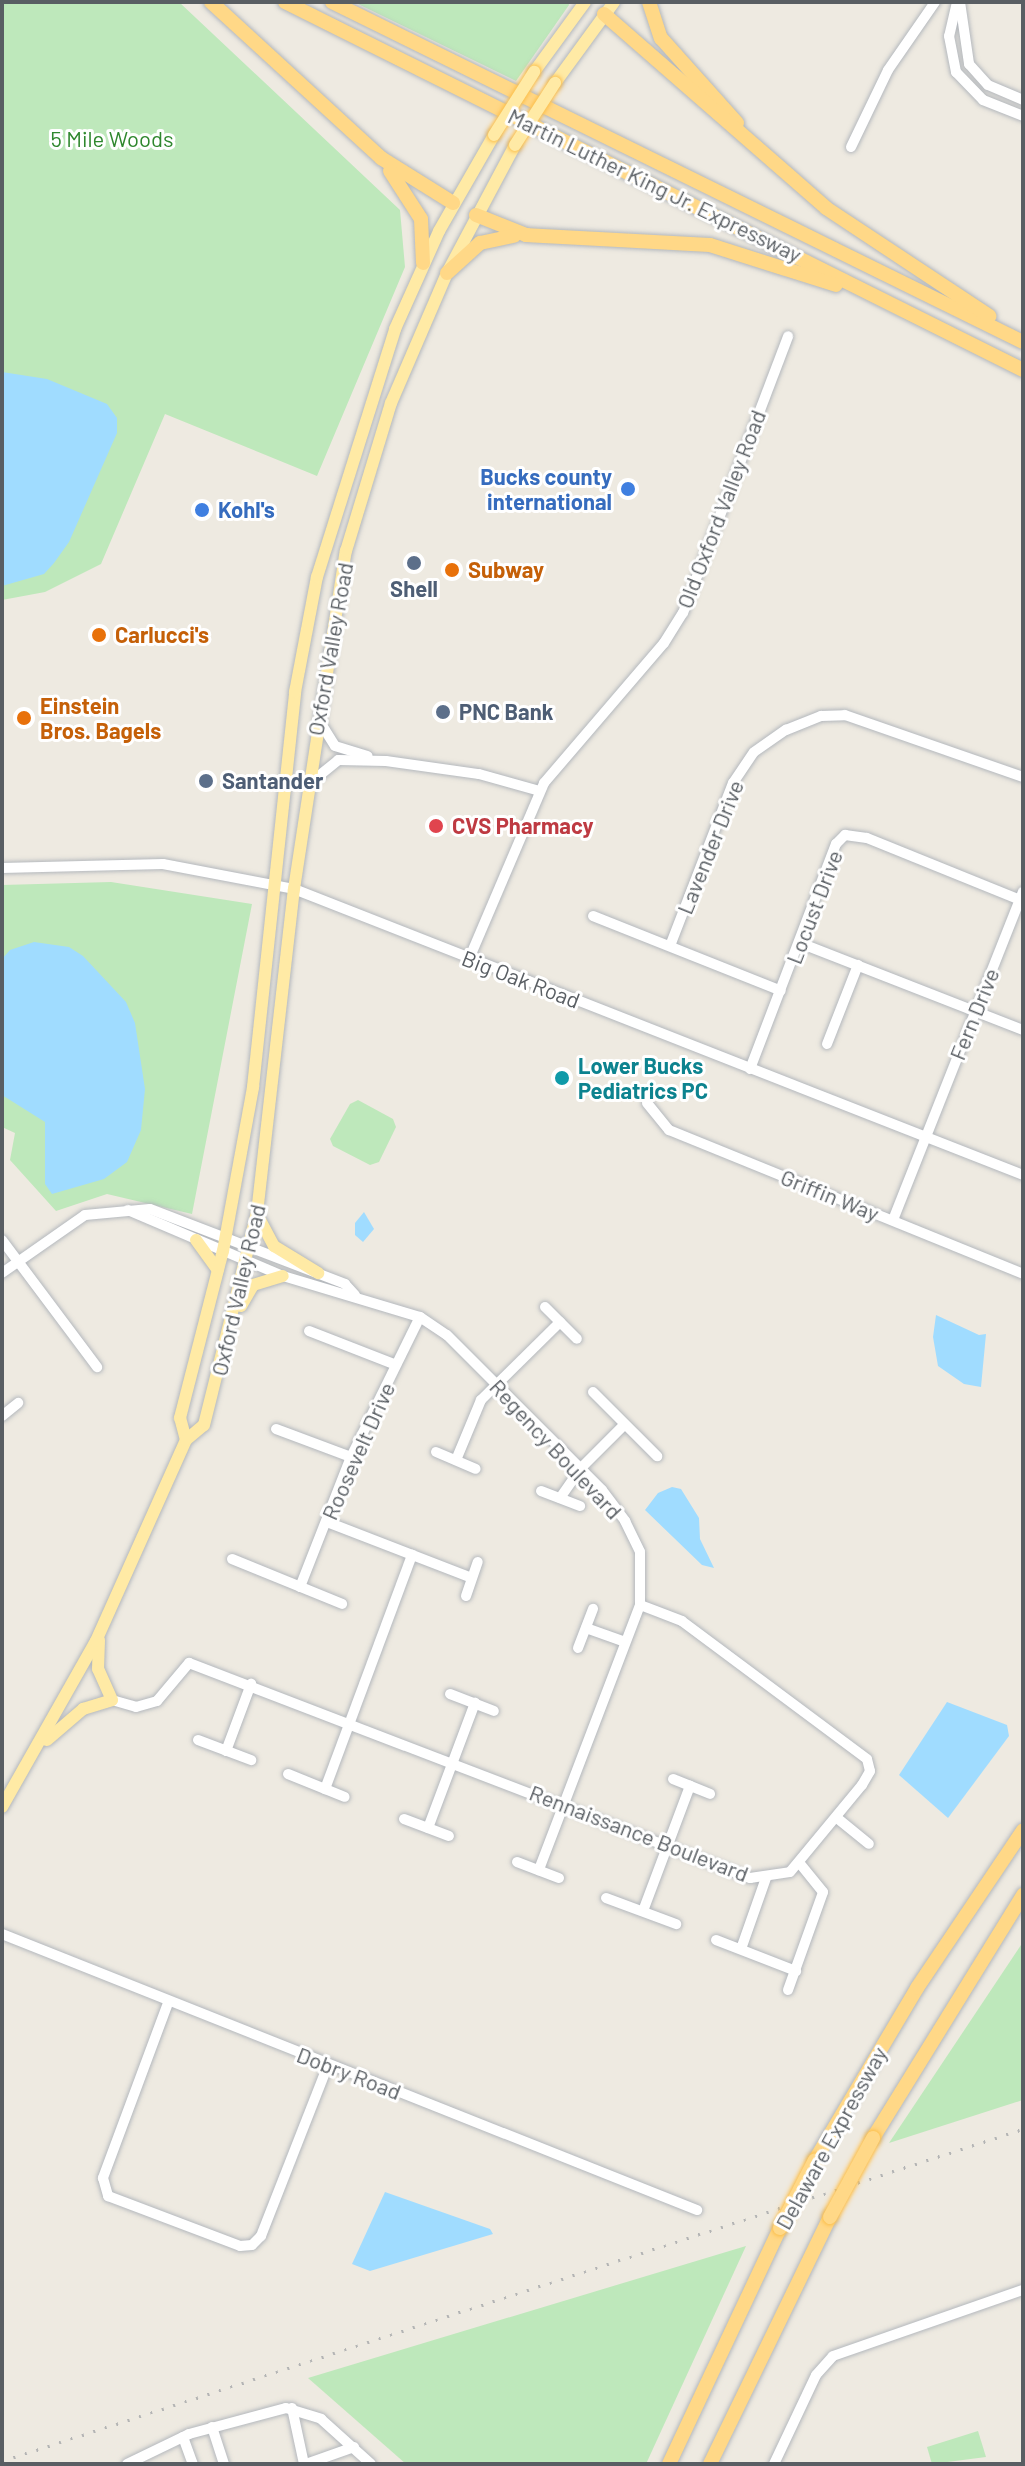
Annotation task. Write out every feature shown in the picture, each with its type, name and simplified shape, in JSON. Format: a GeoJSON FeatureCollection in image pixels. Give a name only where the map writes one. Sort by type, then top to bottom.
{"type":"FeatureCollection","features":[{"type":"Feature","properties":{"kind":"highway"},"geometry":{"type":"LineString","coordinates":[[211,2],[381,158],[453,203]]}},
{"type":"Feature","properties":{"kind":"highway","name":"Martin Luther King Jr. Expressway"},"geometry":{"type":"LineString","coordinates":[[285,2],[1023,370]]}},
{"type":"Feature","properties":{"kind":"highway","name":"Martin Luther King Jr. Expressway"},"geometry":{"type":"LineString","coordinates":[[332,2],[1023,340]]}},
{"type":"Feature","properties":{"kind":"highway"},"geometry":{"type":"LineString","coordinates":[[649,2],[661,38],[773,162]]}},
{"type":"Feature","properties":{"kind":"highway"},"geometry":{"type":"LineString","coordinates":[[609,8],[773,162],[869,240],[1023,340]]}},
{"type":"Feature","properties":{"kind":"highway"},"geometry":{"type":"LineString","coordinates":[[381,158],[417,210],[425,239],[423,263]]}},
{"type":"Feature","properties":{"kind":"highway"},"geometry":{"type":"LineString","coordinates":[[476,215],[526,235]]}},
{"type":"Feature","properties":{"kind":"highway"},"geometry":{"type":"LineString","coordinates":[[447,273],[480,243],[526,235],[710,245],[777,263],[890,305]]}},
{"type":"Feature","properties":{"kind":"highway","name":"Delaware Expressway"},"geometry":{"type":"LineString","coordinates":[[669,2464],[815,2160],[917,1988],[1023,1830]]}},
{"type":"Feature","properties":{"kind":"highway","name":"Delaware Expressway"},"geometry":{"type":"LineString","coordinates":[[710,2464],[830,2217],[873,2138],[958,1992],[1023,1895]]}},
{"type":"Feature","properties":{"kind":"main road"},"geometry":{"type":"LineString","coordinates":[[588,2],[609,8]]}},
{"type":"Feature","properties":{"kind":"main road","name":"Oxford Valley Road"},"geometry":{"type":"LineString","coordinates":[[186,1440],[180,1418],[224,1245],[253,1087],[271,885],[295,692],[317,577],[371,395],[423,263],[453,203],[494,135],[534,72],[588,2]]}},
{"type":"Feature","properties":{"kind":"main road","name":"Oxford Valley Road"},"geometry":{"type":"LineString","coordinates":[[2,1807],[39,1747],[99,1634],[186,1440],[204,1425],[234,1319],[257,1213],[317,716],[346,551],[367,470],[447,273],[476,215],[515,145],[609,8]]}},
{"type":"Feature","properties":{"kind":"main road"},"geometry":{"type":"LineString","coordinates":[[453,203],[476,215]]}},
{"type":"Feature","properties":{"kind":"main road"},"geometry":{"type":"LineString","coordinates":[[257,1213],[274,1246],[318,1273]]}},
{"type":"Feature","properties":{"kind":"main road"},"geometry":{"type":"LineString","coordinates":[[196,1240],[218,1270]]}},
{"type":"Feature","properties":{"kind":"main road"},"geometry":{"type":"LineString","coordinates":[[234,1319],[253,1285],[283,1276]]}},
{"type":"Feature","properties":{"kind":"main road"},"geometry":{"type":"LineString","coordinates":[[39,1747],[83,1709],[112,1700],[98,1669],[99,1634]]}},
{"type":"Feature","properties":{"kind":"street"},"geometry":{"type":"LineString","coordinates":[[851,147],[888,70],[935,2]]}},
{"type":"Feature","properties":{"kind":"street"},"geometry":{"type":"LineString","coordinates":[[958,2],[969,64],[988,85],[1023,100]]}},
{"type":"Feature","properties":{"kind":"street"},"geometry":{"type":"LineString","coordinates":[[958,2],[949,36],[956,72],[983,100],[1023,116]]}},
{"type":"Feature","properties":{"kind":"street","name":"Old Oxford Valley Road"},"geometry":{"type":"LineString","coordinates":[[469,959],[540,791],[683,613],[788,336]]}},
{"type":"Feature","properties":{"kind":"street","name":"Lavender Drive"},"geometry":{"type":"LineString","coordinates":[[670,946],[733,783],[754,752],[786,730],[821,716],[845,715],[1023,777]]}},
{"type":"Feature","properties":{"kind":"street"},"geometry":{"type":"LineString","coordinates":[[317,716],[335,746],[386,761]]}},
{"type":"Feature","properties":{"kind":"street"},"geometry":{"type":"LineString","coordinates":[[308,785],[326,765],[338,760],[386,761],[479,774],[540,791]]}},
{"type":"Feature","properties":{"kind":"street","name":"Locust Drive"},"geometry":{"type":"LineString","coordinates":[[750,1069],[836,844],[845,835],[867,838],[1022,897]]}},
{"type":"Feature","properties":{"kind":"street","name":"Big Oak Road"},"geometry":{"type":"LineString","coordinates":[[2,868],[163,864],[294,889],[1023,1175]]}},
{"type":"Feature","properties":{"kind":"street","name":"Fern Drive"},"geometry":{"type":"LineString","coordinates":[[893,1220],[1022,897]]}},
{"type":"Feature","properties":{"kind":"street"},"geometry":{"type":"LineString","coordinates":[[593,916],[781,991]]}},
{"type":"Feature","properties":{"kind":"street"},"geometry":{"type":"LineString","coordinates":[[800,943],[1023,1030]]}},
{"type":"Feature","properties":{"kind":"street"},"geometry":{"type":"LineString","coordinates":[[827,1044],[858,965]]}},
{"type":"Feature","properties":{"kind":"street","name":"Griffin Way"},"geometry":{"type":"LineString","coordinates":[[647,1103],[669,1130],[1023,1274]]}},
{"type":"Feature","properties":{"kind":"street"},"geometry":{"type":"LineString","coordinates":[[128,1210],[196,1240],[224,1245]]}},
{"type":"Feature","properties":{"kind":"street"},"geometry":{"type":"LineString","coordinates":[[2,1273],[85,1215],[128,1210],[162,1213],[248,1256]]}},
{"type":"Feature","properties":{"kind":"street"},"geometry":{"type":"LineString","coordinates":[[2,1240],[97,1367]]}},
{"type":"Feature","properties":{"kind":"street","name":"Regency Boulevard"},"geometry":{"type":"LineString","coordinates":[[248,1256],[318,1273],[345,1284],[355,1295]]}},
{"type":"Feature","properties":{"kind":"street","name":"Regency Boulevard"},"geometry":{"type":"LineString","coordinates":[[248,1256],[283,1276],[355,1295],[420,1317],[447,1335],[580,1469],[625,1521],[640,1552],[640,1605],[539,1870]]}},
{"type":"Feature","properties":{"kind":"street"},"geometry":{"type":"LineString","coordinates":[[545,1307],[577,1339]]}},
{"type":"Feature","properties":{"kind":"street","name":"Roosevelt Drive"},"geometry":{"type":"LineString","coordinates":[[300,1587],[351,1457],[420,1317]]}},
{"type":"Feature","properties":{"kind":"street"},"geometry":{"type":"LineString","coordinates":[[456,1460],[481,1400],[560,1322]]}},
{"type":"Feature","properties":{"kind":"street"},"geometry":{"type":"LineString","coordinates":[[309,1331],[396,1365]]}},
{"type":"Feature","properties":{"kind":"street"},"geometry":{"type":"LineString","coordinates":[[593,1392],[657,1456]]}},
{"type":"Feature","properties":{"kind":"street"},"geometry":{"type":"LineString","coordinates":[[2,1416],[18,1403]]}},
{"type":"Feature","properties":{"kind":"street"},"geometry":{"type":"LineString","coordinates":[[560,1498],[580,1469],[624,1425]]}},
{"type":"Feature","properties":{"kind":"street"},"geometry":{"type":"LineString","coordinates":[[276,1429],[351,1457]]}},
{"type":"Feature","properties":{"kind":"street"},"geometry":{"type":"LineString","coordinates":[[436,1452],[476,1469]]}},
{"type":"Feature","properties":{"kind":"street"},"geometry":{"type":"LineString","coordinates":[[541,1491],[580,1506]]}},
{"type":"Feature","properties":{"kind":"street"},"geometry":{"type":"LineString","coordinates":[[327,1522],[472,1578]]}},
{"type":"Feature","properties":{"kind":"street"},"geometry":{"type":"LineString","coordinates":[[325,1789],[412,1555]]}},
{"type":"Feature","properties":{"kind":"street"},"geometry":{"type":"LineString","coordinates":[[232,1559],[342,1604]]}},
{"type":"Feature","properties":{"kind":"street"},"geometry":{"type":"LineString","coordinates":[[466,1596],[478,1562]]}},
{"type":"Feature","properties":{"kind":"street"},"geometry":{"type":"LineString","coordinates":[[640,1605],[682,1621],[867,1759],[870,1771],[801,1865],[823,1892],[788,1990]]}},
{"type":"Feature","properties":{"kind":"street"},"geometry":{"type":"LineString","coordinates":[[578,1648],[593,1609]]}},
{"type":"Feature","properties":{"kind":"street"},"geometry":{"type":"LineString","coordinates":[[586,1628],[625,1642]]}},
{"type":"Feature","properties":{"kind":"street","name":"Rennaissance Boulevard"},"geometry":{"type":"LineString","coordinates":[[112,1700],[136,1707],[157,1701],[189,1663],[251,1684],[750,1878],[766,1878],[801,1865]]}},
{"type":"Feature","properties":{"kind":"street"},"geometry":{"type":"LineString","coordinates":[[226,1751],[251,1684]]}},
{"type":"Feature","properties":{"kind":"street"},"geometry":{"type":"LineString","coordinates":[[450,1694],[494,1711]]}},
{"type":"Feature","properties":{"kind":"street"},"geometry":{"type":"LineString","coordinates":[[428,1828],[475,1703]]}},
{"type":"Feature","properties":{"kind":"street"},"geometry":{"type":"LineString","coordinates":[[198,1740],[251,1760]]}},
{"type":"Feature","properties":{"kind":"street"},"geometry":{"type":"LineString","coordinates":[[288,1774],[345,1797]]}},
{"type":"Feature","properties":{"kind":"street"},"geometry":{"type":"LineString","coordinates":[[673,1779],[710,1794]]}},
{"type":"Feature","properties":{"kind":"street"},"geometry":{"type":"LineString","coordinates":[[643,1911],[690,1786]]}},
{"type":"Feature","properties":{"kind":"street"},"geometry":{"type":"LineString","coordinates":[[837,1818],[869,1844]]}},
{"type":"Feature","properties":{"kind":"street"},"geometry":{"type":"LineString","coordinates":[[404,1819],[449,1836]]}},
{"type":"Feature","properties":{"kind":"street"},"geometry":{"type":"LineString","coordinates":[[517,1862],[559,1878]]}},
{"type":"Feature","properties":{"kind":"street"},"geometry":{"type":"LineString","coordinates":[[741,1949],[766,1878]]}},
{"type":"Feature","properties":{"kind":"street"},"geometry":{"type":"LineString","coordinates":[[606,1898],[676,1924]]}},
{"type":"Feature","properties":{"kind":"street","name":"Dobry Road"},"geometry":{"type":"LineString","coordinates":[[2,1934],[168,2003],[697,2210]]}},
{"type":"Feature","properties":{"kind":"street"},"geometry":{"type":"LineString","coordinates":[[716,1940],[796,1971]]}},
{"type":"Feature","properties":{"kind":"street"},"geometry":{"type":"LineString","coordinates":[[168,2003],[103,2178],[108,2196],[240,2246],[252,2245],[261,2236],[328,2065]]}},
{"type":"Feature","properties":{"kind":"street"},"geometry":{"type":"LineString","coordinates":[[774,2464],[816,2375],[833,2356],[1023,2290]]}},
{"type":"Feature","properties":{"kind":"street"},"geometry":{"type":"LineString","coordinates":[[292,2408],[305,2464],[354,2447]]}},
{"type":"Feature","properties":{"kind":"street"},"geometry":{"type":"LineString","coordinates":[[127,2464],[183,2437],[212,2427],[292,2408],[321,2419],[371,2464]]}},
{"type":"Feature","properties":{"kind":"street"},"geometry":{"type":"LineString","coordinates":[[212,2427],[224,2464]]}},
{"type":"Feature","properties":{"kind":"street"},"geometry":{"type":"LineString","coordinates":[[183,2437],[193,2464]]}},
{"type":"Feature","properties":{"kind":"green space","name":"5 Mile Woods"},"geometry":{"type":"Polygon","coordinates":[[[2,2],[179,2],[400,210],[405,267],[317,476],[165,414],[101,564],[45,592],[2,600],[2,2]]]}},
{"type":"Feature","properties":{"kind":"green space"},"geometry":{"type":"Polygon","coordinates":[[[354,2],[568,2],[569,5],[516,81],[354,2]]]}},
{"type":"Feature","properties":{"kind":"green space"},"geometry":{"type":"Polygon","coordinates":[[[111,882],[252,904],[192,1214],[107,1194],[56,1211],[10,1160],[15,1133],[2,1127],[2,885],[111,882]]]}},
{"type":"Feature","properties":{"kind":"green space"},"geometry":{"type":"Polygon","coordinates":[[[358,1100],[393,1119],[396,1127],[379,1162],[370,1165],[333,1146],[330,1139],[350,1104],[358,1100]]]}},
{"type":"Feature","properties":{"kind":"green space"},"geometry":{"type":"Polygon","coordinates":[[[1023,1942],[1023,2100],[889,2143],[1023,1942]]]}},
{"type":"Feature","properties":{"kind":"green space"},"geometry":{"type":"Polygon","coordinates":[[[746,2246],[646,2464],[406,2464],[308,2378],[746,2246]]]}},
{"type":"Feature","properties":{"kind":"green space"},"geometry":{"type":"Polygon","coordinates":[[[978,2431],[986,2457],[932,2464],[927,2447],[978,2431]]]}},
{"type":"Feature","properties":{"kind":"water"},"geometry":{"type":"Polygon","coordinates":[[[2,372],[47,379],[107,404],[117,418],[117,433],[69,542],[54,563],[44,574],[2,586],[2,372]]]}},
{"type":"Feature","properties":{"kind":"water"},"geometry":{"type":"Polygon","coordinates":[[[34,942],[69,947],[83,956],[126,1002],[135,1023],[145,1089],[141,1130],[127,1162],[104,1179],[52,1194],[45,1184],[45,1122],[2,1095],[2,959],[10,950],[34,942]]]}},
{"type":"Feature","properties":{"kind":"water"},"geometry":{"type":"Polygon","coordinates":[[[364,1212],[374,1229],[363,1242],[355,1235],[355,1223],[364,1212]]]}},
{"type":"Feature","properties":{"kind":"water"},"geometry":{"type":"Polygon","coordinates":[[[936,1315],[979,1335],[986,1334],[981,1387],[964,1384],[938,1366],[933,1337],[936,1315]]]}},
{"type":"Feature","properties":{"kind":"water"},"geometry":{"type":"Polygon","coordinates":[[[672,1487],[681,1489],[699,1518],[700,1539],[714,1568],[702,1565],[645,1510],[658,1493],[672,1487]]]}},
{"type":"Feature","properties":{"kind":"water"},"geometry":{"type":"Polygon","coordinates":[[[947,1702],[1007,1725],[1009,1736],[948,1818],[899,1775],[947,1702]]]}},
{"type":"Feature","properties":{"kind":"water"},"geometry":{"type":"Polygon","coordinates":[[[385,2192],[490,2229],[493,2234],[370,2271],[352,2264],[385,2192]]]}},
{"type":"Feature","properties":{"kind":"railway"},"geometry":{"type":"LineString","coordinates":[[2,2461],[1023,2129]]}},
{"type":"Feature","properties":{"kind":"place","name":"Bucks county international"},"geometry":{"type":"Point","coordinates":[628,489]}},
{"type":"Feature","properties":{"kind":"place","name":"Kohl's"},"geometry":{"type":"Point","coordinates":[202,510]}},
{"type":"Feature","properties":{"kind":"place","name":"Shell"},"geometry":{"type":"Point","coordinates":[414,563]}},
{"type":"Feature","properties":{"kind":"place","name":"Subway"},"geometry":{"type":"Point","coordinates":[452,570]}},
{"type":"Feature","properties":{"kind":"place","name":"Carlucci's"},"geometry":{"type":"Point","coordinates":[99,635]}},
{"type":"Feature","properties":{"kind":"place","name":"PNC Bank"},"geometry":{"type":"Point","coordinates":[443,712]}},
{"type":"Feature","properties":{"kind":"place","name":"Einstein Bros. Bagels"},"geometry":{"type":"Point","coordinates":[24,718]}},
{"type":"Feature","properties":{"kind":"place","name":"Santander"},"geometry":{"type":"Point","coordinates":[206,781]}},
{"type":"Feature","properties":{"kind":"place","name":"CVS Pharmacy"},"geometry":{"type":"Point","coordinates":[436,826]}},
{"type":"Feature","properties":{"kind":"place","name":"Lower Bucks Pediatrics PC"},"geometry":{"type":"Point","coordinates":[562,1078]}}]}
